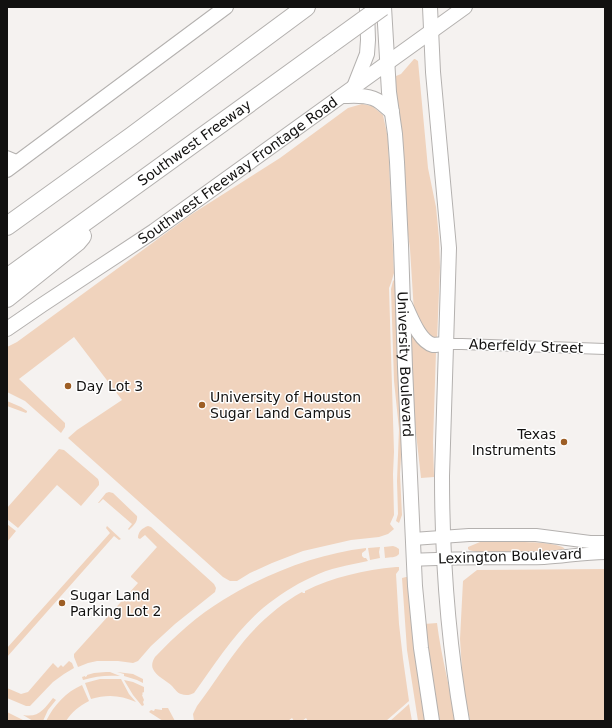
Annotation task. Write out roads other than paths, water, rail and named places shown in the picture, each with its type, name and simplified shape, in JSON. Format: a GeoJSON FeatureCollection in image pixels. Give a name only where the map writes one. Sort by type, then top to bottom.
{"type":"FeatureCollection","features":[{"type":"Feature","properties":{"kind":"highway"},"geometry":{"type":"LineString","coordinates":[[7,226],[132,136],[306,7]]}},
{"type":"Feature","properties":{"kind":"highway","name":"Southwest Freeway"},"geometry":{"type":"LineString","coordinates":[[7,278],[102,208],[383,7]]}},
{"type":"Feature","properties":{"kind":"highway"},"geometry":{"type":"LineString","coordinates":[[7,298],[77,242],[102,208]]}},
{"type":"Feature","properties":{"kind":"main road"},"geometry":{"type":"LineString","coordinates":[[7,170],[13,158],[226,7]]}},
{"type":"Feature","properties":{"kind":"main road"},"geometry":{"type":"LineString","coordinates":[[367,7],[367,54],[348,92],[366,96],[380,102],[392,112]]}},
{"type":"Feature","properties":{"kind":"main road","name":"University Boulevard"},"geometry":{"type":"LineString","coordinates":[[383,7],[389,92],[396,140],[415,586],[421,648],[432,721]]}},
{"type":"Feature","properties":{"kind":"main road"},"geometry":{"type":"LineString","coordinates":[[430,7],[433,72],[449,248],[443,453],[443,536],[456,687],[462,721]]}},
{"type":"Feature","properties":{"kind":"main road","name":"Southwest Freeway Frontage Road"},"geometry":{"type":"LineString","coordinates":[[7,329],[42,304],[154,231],[465,7]]}},
{"type":"Feature","properties":{"kind":"main road"},"geometry":{"type":"LineString","coordinates":[[404,301],[422,336],[433,345],[446,344]]}},
{"type":"Feature","properties":{"kind":"street","name":"Aberfeldy Street"},"geometry":{"type":"LineString","coordinates":[[446,344],[605,349]]}},
{"type":"Feature","properties":{"kind":"street","name":"Lexington Boulevard"},"geometry":{"type":"LineString","coordinates":[[413,539],[443,536],[536,535],[590,542],[605,542]]}},
{"type":"Feature","properties":{"kind":"street"},"geometry":{"type":"LineString","coordinates":[[573,540],[573,555]]}},
{"type":"Feature","properties":{"kind":"street","name":"Lexington Boulevard"},"geometry":{"type":"LineString","coordinates":[[415,560],[444,558],[545,558],[605,553]]}},
{"type":"Feature","properties":{"kind":"place","name":"Day Lot 3"},"geometry":{"type":"Point","coordinates":[68,386]}},
{"type":"Feature","properties":{"kind":"place","name":"University of Houston Sugar Land Campus"},"geometry":{"type":"Point","coordinates":[202,405]}},
{"type":"Feature","properties":{"kind":"place","name":"Texas Instruments"},"geometry":{"type":"Point","coordinates":[564,442]}},
{"type":"Feature","properties":{"kind":"place","name":"Sugar Land Parking Lot 2"},"geometry":{"type":"Point","coordinates":[62,603]}}]}
